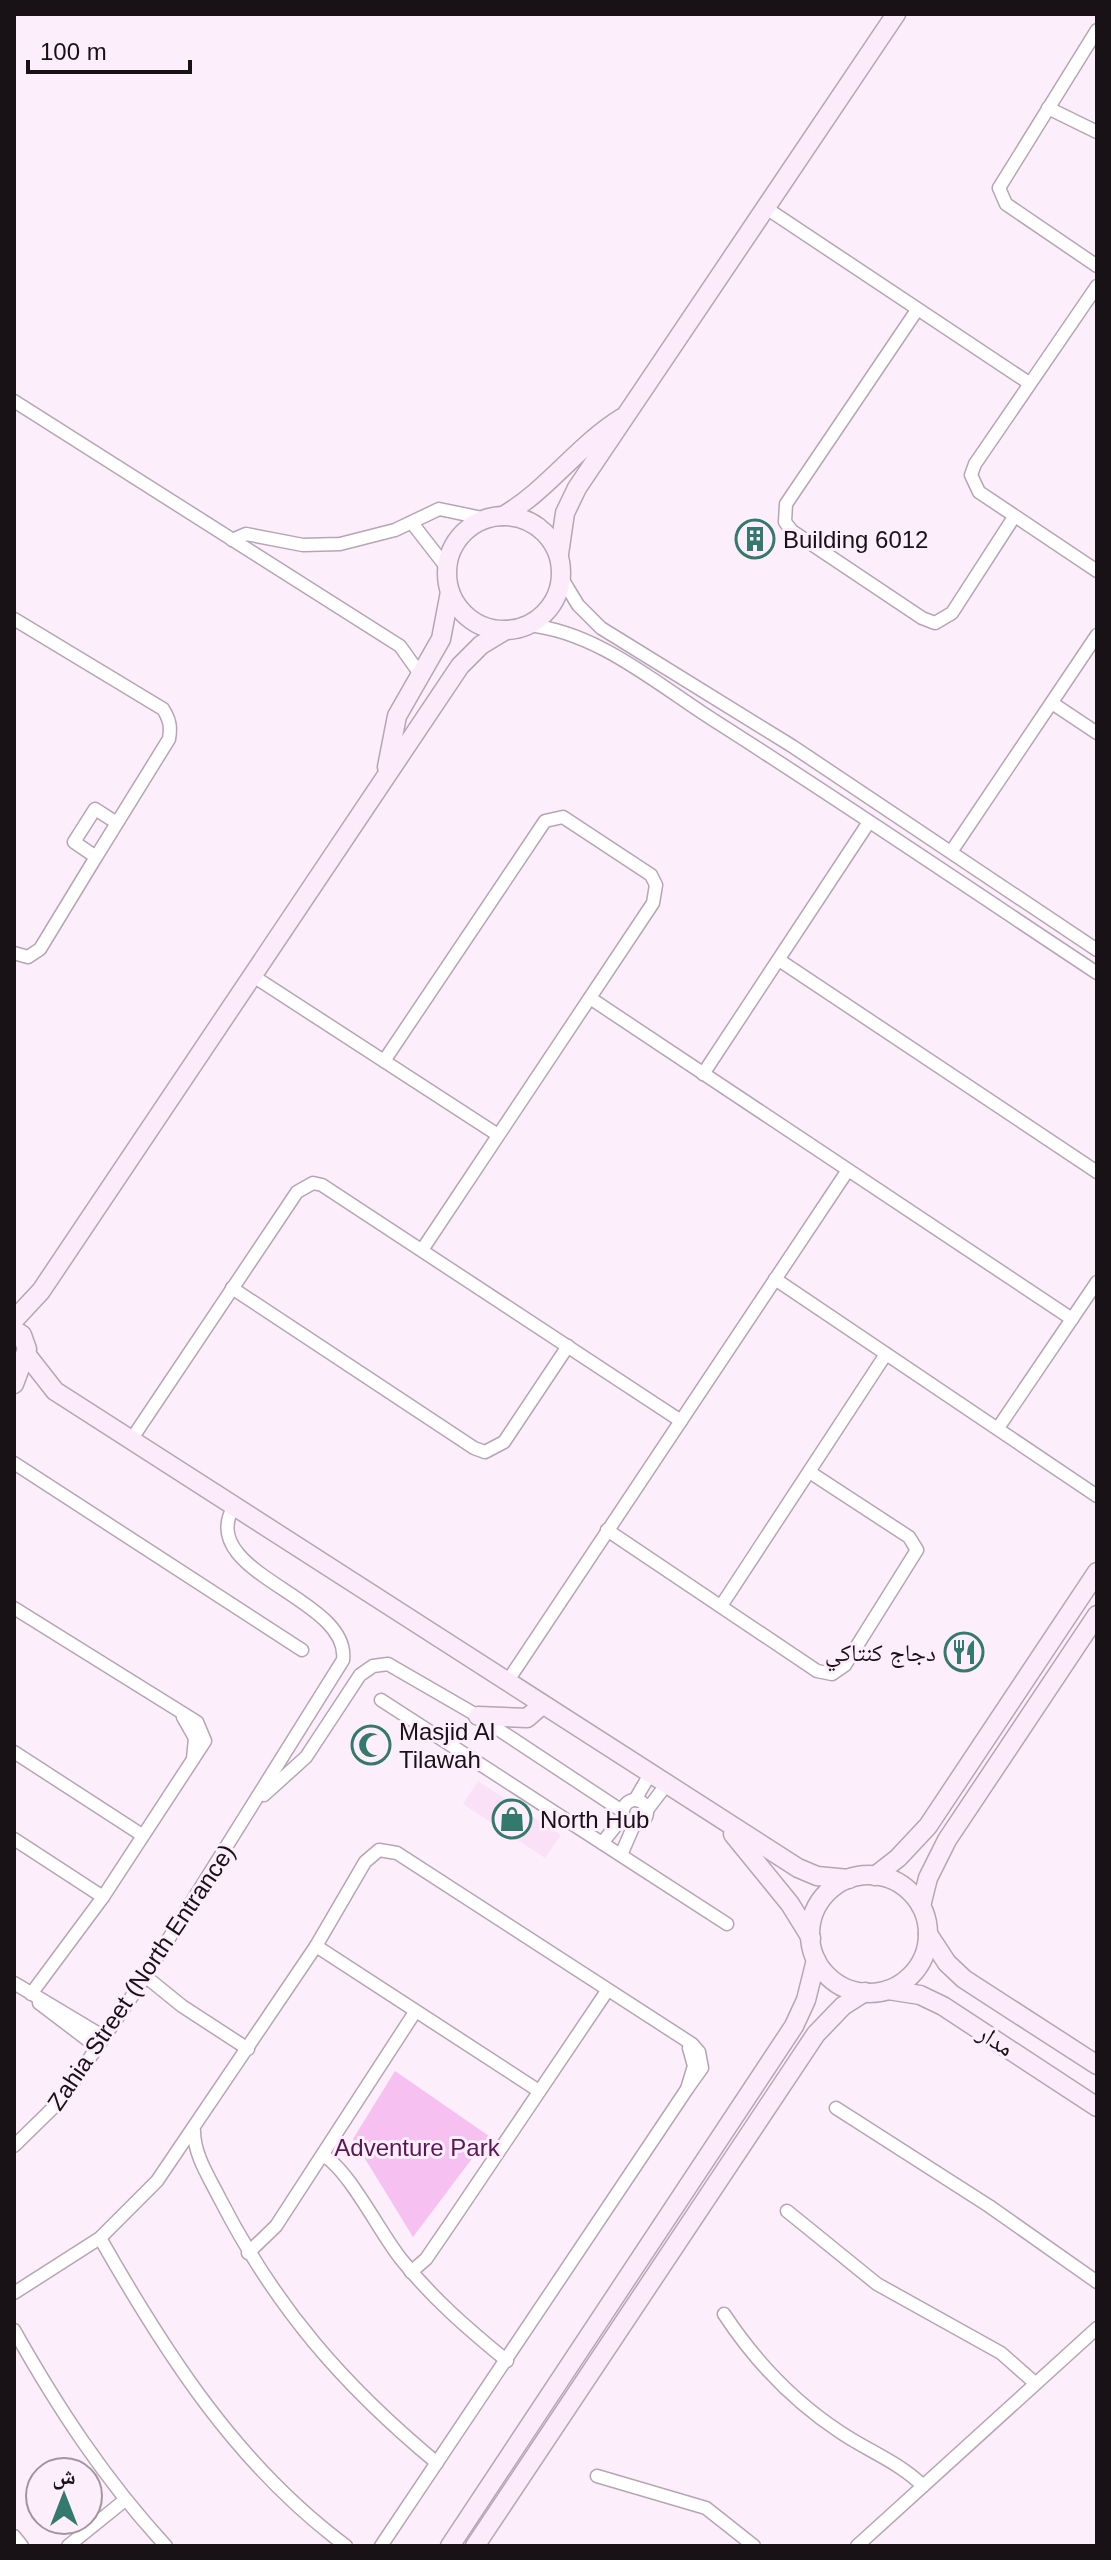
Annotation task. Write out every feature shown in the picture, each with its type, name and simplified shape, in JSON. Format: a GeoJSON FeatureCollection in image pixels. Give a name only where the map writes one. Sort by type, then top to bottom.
{"type":"FeatureCollection","features":[{"type":"Feature","properties":{"kind":"street"},"geometry":{"type":"LineString","coordinates":[[527,625],[554,601],[561,577],[561,526],[570,500],[896,14]]}},
{"type":"Feature","properties":{"kind":"street"},"geometry":{"type":"LineString","coordinates":[[1097,30],[1001,182],[999,194],[1006,204],[1097,266]]}},
{"type":"Feature","properties":{"kind":"street"},"geometry":{"type":"LineString","coordinates":[[1048,108],[1097,132]]}},
{"type":"Feature","properties":{"kind":"street"},"geometry":{"type":"LineString","coordinates":[[766,208],[1029,383]]}},
{"type":"Feature","properties":{"kind":"street"},"geometry":{"type":"LineString","coordinates":[[1097,286],[1029,383],[971,475],[979,492],[1097,571]]}},
{"type":"Feature","properties":{"kind":"street"},"geometry":{"type":"LineString","coordinates":[[917,310],[786,504],[785,522],[792,531],[922,618],[935,623],[952,613],[1014,517]]}},
{"type":"Feature","properties":{"kind":"street"},"geometry":{"type":"LineString","coordinates":[[14,401],[400,646],[420,674]]}},
{"type":"Feature","properties":{"kind":"street"},"geometry":{"type":"LineString","coordinates":[[386,774],[397,716],[444,630],[450,592],[447,568],[456,543],[464,532],[539,490],[571,456],[627,414]]}},
{"type":"Feature","properties":{"kind":"street"},"geometry":{"type":"LineString","coordinates":[[232,540],[246,534],[303,545],[340,544],[412,523],[439,509],[537,526],[559,554]]}},
{"type":"Feature","properties":{"kind":"street"},"geometry":{"type":"LineString","coordinates":[[412,523],[447,568]]}},
{"type":"Feature","properties":{"kind":"street"},"geometry":{"type":"LineString","coordinates":[[561,577],[578,605],[601,628],[792,746],[1097,950]]}},
{"type":"Feature","properties":{"kind":"street"},"geometry":{"type":"LineString","coordinates":[[450,592],[472,620],[506,630]]}},
{"type":"Feature","properties":{"kind":"street"},"geometry":{"type":"LineString","coordinates":[[14,619],[163,709],[171,727],[169,739],[40,949],[28,957],[14,953]]}},
{"type":"Feature","properties":{"kind":"street"},"geometry":{"type":"LineString","coordinates":[[14,1320],[41,1291],[460,666],[481,645],[506,630],[527,625],[564,631],[587,641],[1097,973]]}},
{"type":"Feature","properties":{"kind":"street"},"geometry":{"type":"LineString","coordinates":[[951,852],[1097,635]]}},
{"type":"Feature","properties":{"kind":"street"},"geometry":{"type":"LineString","coordinates":[[1052,703],[1097,733]]}},
{"type":"Feature","properties":{"kind":"street"},"geometry":{"type":"LineString","coordinates":[[96,857],[74,842],[95,809],[117,823]]}},
{"type":"Feature","properties":{"kind":"street"},"geometry":{"type":"LineString","coordinates":[[384,1061],[541,824],[553,816],[567,819],[646,871],[656,885],[653,903],[422,1250]]}},
{"type":"Feature","properties":{"kind":"street"},"geometry":{"type":"LineString","coordinates":[[703,1074],[869,822]]}},
{"type":"Feature","properties":{"kind":"street"},"geometry":{"type":"LineString","coordinates":[[779,960],[1097,1172]]}},
{"type":"Feature","properties":{"kind":"street"},"geometry":{"type":"LineString","coordinates":[[253,976],[498,1135]]}},
{"type":"Feature","properties":{"kind":"street"},"geometry":{"type":"LineString","coordinates":[[590,998],[1072,1319]]}},
{"type":"Feature","properties":{"kind":"street"},"geometry":{"type":"LineString","coordinates":[[507,1682],[848,1170]]}},
{"type":"Feature","properties":{"kind":"street"},"geometry":{"type":"LineString","coordinates":[[131,1440],[297,1192],[308,1183],[322,1185],[681,1421]]}},
{"type":"Feature","properties":{"kind":"street"},"geometry":{"type":"LineString","coordinates":[[775,1279],[1095,1493]]}},
{"type":"Feature","properties":{"kind":"street"},"geometry":{"type":"LineString","coordinates":[[998,1428],[1097,1282]]}},
{"type":"Feature","properties":{"kind":"street"},"geometry":{"type":"LineString","coordinates":[[232,1288],[474,1448],[485,1452],[504,1442],[568,1346]]}},
{"type":"Feature","properties":{"kind":"street"},"geometry":{"type":"LineString","coordinates":[[14,1384],[26,1352],[41,1291]]}},
{"type":"Feature","properties":{"kind":"street"},"geometry":{"type":"LineString","coordinates":[[14,1330],[22,1335],[26,1352],[55,1391],[665,1784],[798,1868],[817,1876],[849,1879],[875,1876],[902,1885],[921,1906]]}},
{"type":"Feature","properties":{"kind":"street"},"geometry":{"type":"LineString","coordinates":[[721,1606],[811,1473],[886,1354]]}},
{"type":"Feature","properties":{"kind":"street"},"geometry":{"type":"LineString","coordinates":[[14,1391],[39,1388],[55,1391]]}},
{"type":"Feature","properties":{"kind":"street"},"geometry":{"type":"LineString","coordinates":[[14,1463],[302,1650]]}},
{"type":"Feature","properties":{"kind":"street"},"geometry":{"type":"LineString","coordinates":[[607,1530],[822,1674],[837,1672],[845,1665],[914,1560],[916,1545],[909,1537],[811,1473]]}},
{"type":"Feature","properties":{"kind":"street"},"geometry":{"type":"LineString","coordinates":[[234,1506],[228,1518],[229,1530],[243,1559],[329,1622],[340,1635],[343,1660],[258,1800]]}},
{"type":"Feature","properties":{"kind":"street"},"geometry":{"type":"LineString","coordinates":[[875,1876],[909,1848],[928,1826],[1097,1572]]}},
{"type":"Feature","properties":{"kind":"street"},"geometry":{"type":"LineString","coordinates":[[16,1612],[181,1714],[195,1738],[192,1761],[103,1897],[31,1994]]}},
{"type":"Feature","properties":{"kind":"street"},"geometry":{"type":"LineString","coordinates":[[816,1960],[833,1980],[865,1992],[888,1990],[917,1968],[928,1934],[921,1906],[928,1878],[947,1840],[1097,1615]]}},
{"type":"Feature","properties":{"kind":"street"},"geometry":{"type":"LineString","coordinates":[[258,1800],[312,1749],[366,1670],[388,1664],[478,1716],[626,1818],[644,1820],[647,1810],[665,1784]]}},
{"type":"Feature","properties":{"kind":"street"},"geometry":{"type":"LineString","coordinates":[[334,1677],[351,1689]]}},
{"type":"Feature","properties":{"kind":"street"},"geometry":{"type":"LineString","coordinates":[[381,1700],[727,1924]]}},
{"type":"Feature","properties":{"kind":"street"},"geometry":{"type":"LineString","coordinates":[[478,1716],[527,1718],[542,1705]]}},
{"type":"Feature","properties":{"kind":"street"},"geometry":{"type":"LineString","coordinates":[[296,1736],[302,1745],[312,1749]]}},
{"type":"Feature","properties":{"kind":"street"},"geometry":{"type":"LineString","coordinates":[[14,1752],[142,1835]]}},
{"type":"Feature","properties":{"kind":"street"},"geometry":{"type":"LineString","coordinates":[[621,1855],[628,1802],[665,1784]]}},
{"type":"Feature","properties":{"kind":"street"},"geometry":{"type":"LineString","coordinates":[[665,1784],[745,1845],[790,1904],[811,1938]]}},
{"type":"Feature","properties":{"kind":"street","name":"Zahia Street (North Entrance)"},"geometry":{"type":"LineString","coordinates":[[14,2146],[61,2100],[143,1980],[258,1800]]}},
{"type":"Feature","properties":{"kind":"street"},"geometry":{"type":"LineString","coordinates":[[635,1800],[647,1810]]}},
{"type":"Feature","properties":{"kind":"street"},"geometry":{"type":"LineString","coordinates":[[602,1843],[626,1818]]}},
{"type":"Feature","properties":{"kind":"street"},"geometry":{"type":"LineString","coordinates":[[14,1839],[103,1897]]}},
{"type":"Feature","properties":{"kind":"street"},"geometry":{"type":"LineString","coordinates":[[14,2293],[100,2238],[139,2201],[174,2159],[316,1946],[369,1857],[379,1850],[391,1850],[684,2039],[696,2048],[702,2062],[698,2078],[687,2089],[381,2546]]}},
{"type":"Feature","properties":{"kind":"street"},"geometry":{"type":"LineString","coordinates":[[450,2546],[794,2026],[806,2000],[816,1960],[811,1938],[812,1919],[820,1902],[833,1888],[849,1879]]}},
{"type":"Feature","properties":{"kind":"street","name":"مدار"},"geometry":{"type":"LineString","coordinates":[[928,1934],[955,1971],[1097,2065]]}},
{"type":"Feature","properties":{"kind":"street"},"geometry":{"type":"LineString","coordinates":[[316,1946],[539,2091]]}},
{"type":"Feature","properties":{"kind":"street"},"geometry":{"type":"LineString","coordinates":[[143,1980],[248,2049]]}},
{"type":"Feature","properties":{"kind":"street"},"geometry":{"type":"LineString","coordinates":[[14,1983],[31,1994],[50,2013],[101,2042]]}},
{"type":"Feature","properties":{"kind":"street","name":"مدار"},"geometry":{"type":"LineString","coordinates":[[888,1990],[920,1995],[943,2006],[1097,2107]]}},
{"type":"Feature","properties":{"kind":"street"},"geometry":{"type":"LineString","coordinates":[[411,2272],[426,2259],[607,1991]]}},
{"type":"Feature","properties":{"kind":"street"},"geometry":{"type":"LineString","coordinates":[[475,2546],[816,2034],[843,2006],[865,1992]]}},
{"type":"Feature","properties":{"kind":"street"},"geometry":{"type":"LineString","coordinates":[[248,2253],[270,2234],[324,2156],[415,2012]]}},
{"type":"Feature","properties":{"kind":"street"},"geometry":{"type":"LineString","coordinates":[[836,2108],[989,2206],[1097,2282]]}},
{"type":"Feature","properties":{"kind":"street"},"geometry":{"type":"LineString","coordinates":[[194,2131],[202,2163],[248,2253],[294,2322],[342,2378],[437,2463]]}},
{"type":"Feature","properties":{"kind":"street"},"geometry":{"type":"LineString","coordinates":[[324,2156],[340,2169],[411,2272],[456,2320],[507,2361]]}},
{"type":"Feature","properties":{"kind":"street"},"geometry":{"type":"LineString","coordinates":[[174,2159],[202,2163]]}},
{"type":"Feature","properties":{"kind":"street"},"geometry":{"type":"LineString","coordinates":[[787,2211],[877,2284],[1001,2353],[1035,2383]]}},
{"type":"Feature","properties":{"kind":"street"},"geometry":{"type":"LineString","coordinates":[[100,2238],[158,2340],[238,2446],[283,2493],[346,2546]]}},
{"type":"Feature","properties":{"kind":"street"},"geometry":{"type":"LineString","coordinates":[[724,2314],[769,2373],[807,2408],[901,2467],[923,2486]]}},
{"type":"Feature","properties":{"kind":"street"},"geometry":{"type":"LineString","coordinates":[[857,2546],[1097,2328]]}},
{"type":"Feature","properties":{"kind":"street"},"geometry":{"type":"LineString","coordinates":[[14,2330],[59,2410],[125,2500],[166,2546]]}},
{"type":"Feature","properties":{"kind":"street"},"geometry":{"type":"LineString","coordinates":[[597,2476],[706,2508],[754,2546]]}},
{"type":"Feature","properties":{"kind":"street"},"geometry":{"type":"LineString","coordinates":[[68,2546],[125,2500]]}},
{"type":"Feature","properties":{"kind":"street"},"geometry":{"type":"LineString","coordinates":[[14,2536],[22,2546]]}},
{"type":"Feature","properties":{"kind":"shaded area","name":"North Hub"},"geometry":{"type":"Polygon","coordinates":[[[478,1781],[561,1835],[545,1858],[463,1804],[478,1781]]]}},
{"type":"Feature","properties":{"kind":"green space","name":"Adventure Park"},"geometry":{"type":"Polygon","coordinates":[[[395,2071],[489,2136],[413,2237],[353,2139],[395,2071]]]}},
{"type":"Feature","properties":{"kind":"place","name":"Building 6012"},"geometry":{"type":"Point","coordinates":[755,539]}},
{"type":"Feature","properties":{"kind":"place","name":"دجاج كنتاكي"},"geometry":{"type":"Point","coordinates":[964,1652]}},
{"type":"Feature","properties":{"kind":"place","name":"Masjid Al Tilawah"},"geometry":{"type":"Point","coordinates":[371,1745]}},
{"type":"Feature","properties":{"kind":"place","name":"North Hub"},"geometry":{"type":"Point","coordinates":[512,1819]}}]}
